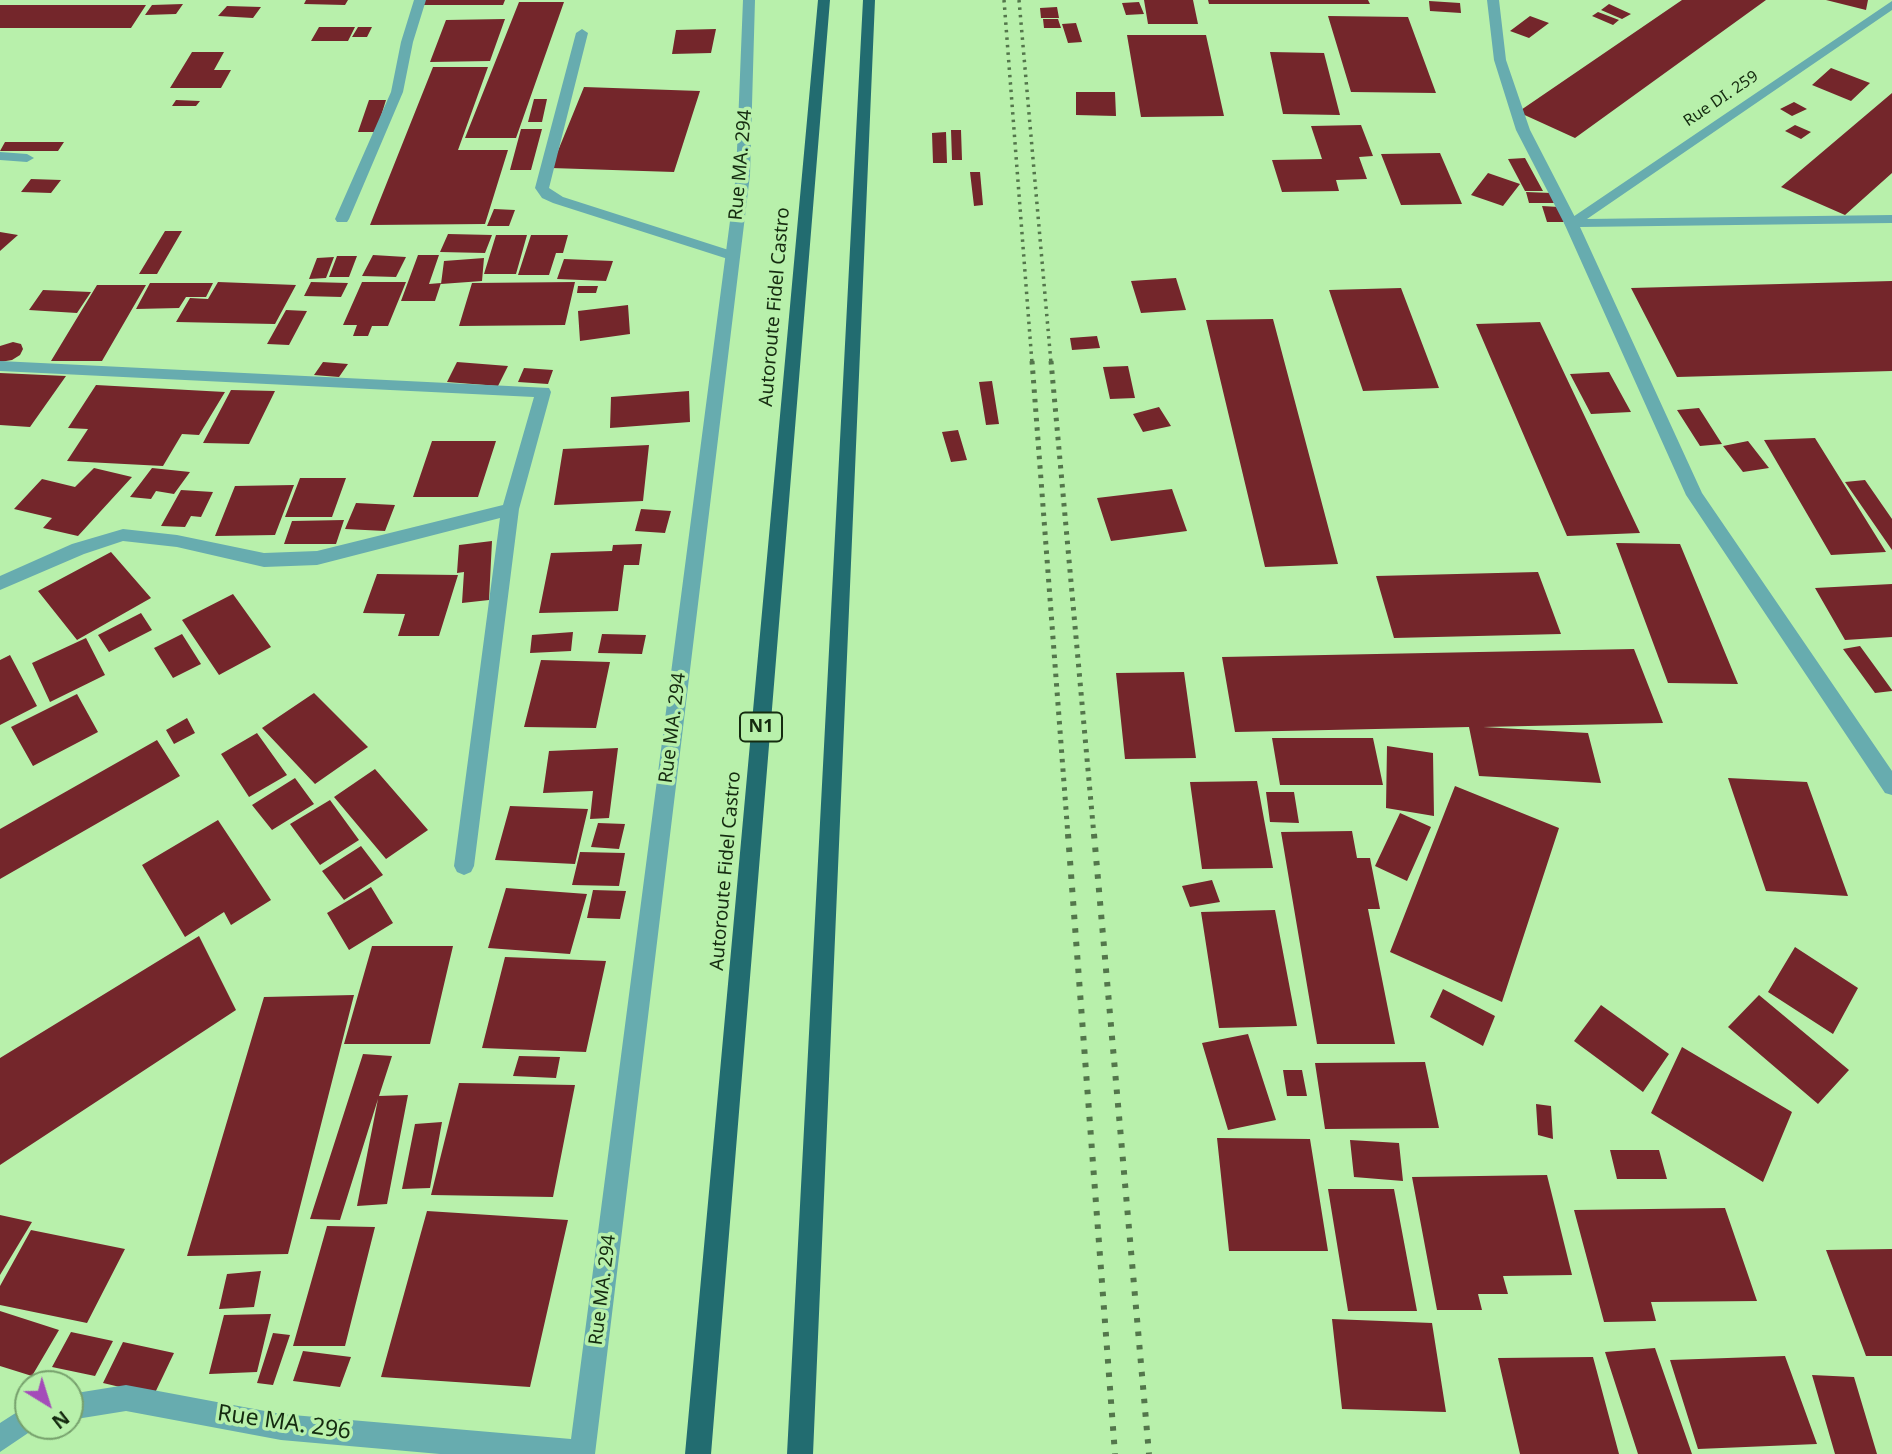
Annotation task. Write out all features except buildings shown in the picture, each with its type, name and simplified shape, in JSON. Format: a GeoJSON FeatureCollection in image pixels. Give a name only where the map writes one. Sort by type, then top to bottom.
{"type":"FeatureCollection","features":[{"type":"Feature","properties":{"kind":"highway","name":"Autoroute Fidel Castro"},"geometry":{"type":"LineString","coordinates":[[698,1454],[824,0]]}},
{"type":"Feature","properties":{"kind":"highway"},"geometry":{"type":"LineString","coordinates":[[800,1454],[869,0]]}},
{"type":"Feature","properties":{"kind":"street"},"geometry":{"type":"LineString","coordinates":[[342,219],[397,92],[407,42],[420,0]]}},
{"type":"Feature","properties":{"kind":"street","name":"Rue MA. 294"},"geometry":{"type":"LineString","coordinates":[[582,1454],[743,176],[749,0]]}},
{"type":"Feature","properties":{"kind":"street"},"geometry":{"type":"LineString","coordinates":[[1493,0],[1500,60],[1523,130],[1571,223],[1693,495],[1892,787]]}},
{"type":"Feature","properties":{"kind":"street","name":"Rue DI. 259"},"geometry":{"type":"LineString","coordinates":[[1571,223],[1892,5]]}},
{"type":"Feature","properties":{"kind":"street"},"geometry":{"type":"LineString","coordinates":[[582,33],[542,188],[547,195],[558,200],[733,256]]}},
{"type":"Feature","properties":{"kind":"street"},"geometry":{"type":"LineString","coordinates":[[0,156],[27,158]]}},
{"type":"Feature","properties":{"kind":"street"},"geometry":{"type":"LineString","coordinates":[[1571,223],[1892,219]]}},
{"type":"Feature","properties":{"kind":"street"},"geometry":{"type":"LineString","coordinates":[[0,366],[543,392],[510,509],[464,866]]}},
{"type":"Feature","properties":{"kind":"street"},"geometry":{"type":"LineString","coordinates":[[0,583],[78,549],[122,535],[177,541],[264,561],[317,558],[510,509]]}},
{"type":"Feature","properties":{"kind":"street","name":"Rue MA. 296"},"geometry":{"type":"LineString","coordinates":[[84,1405],[126,1398],[281,1427],[582,1454]]}},
{"type":"Feature","properties":{"kind":"railway"},"geometry":{"type":"LineString","coordinates":[[1004,0],[1032,363]]}},
{"type":"Feature","properties":{"kind":"railway"},"geometry":{"type":"LineString","coordinates":[[1019,0],[1051,363]]}},
{"type":"Feature","properties":{"kind":"railway"},"geometry":{"type":"LineString","coordinates":[[1032,361],[1068,836]]}},
{"type":"Feature","properties":{"kind":"railway"},"geometry":{"type":"LineString","coordinates":[[1051,361],[1094,836]]}},
{"type":"Feature","properties":{"kind":"railway"},"geometry":{"type":"LineString","coordinates":[[1068,834],[1115,1454]]}},
{"type":"Feature","properties":{"kind":"railway"},"geometry":{"type":"LineString","coordinates":[[1094,834],[1149,1454]]}}]}
